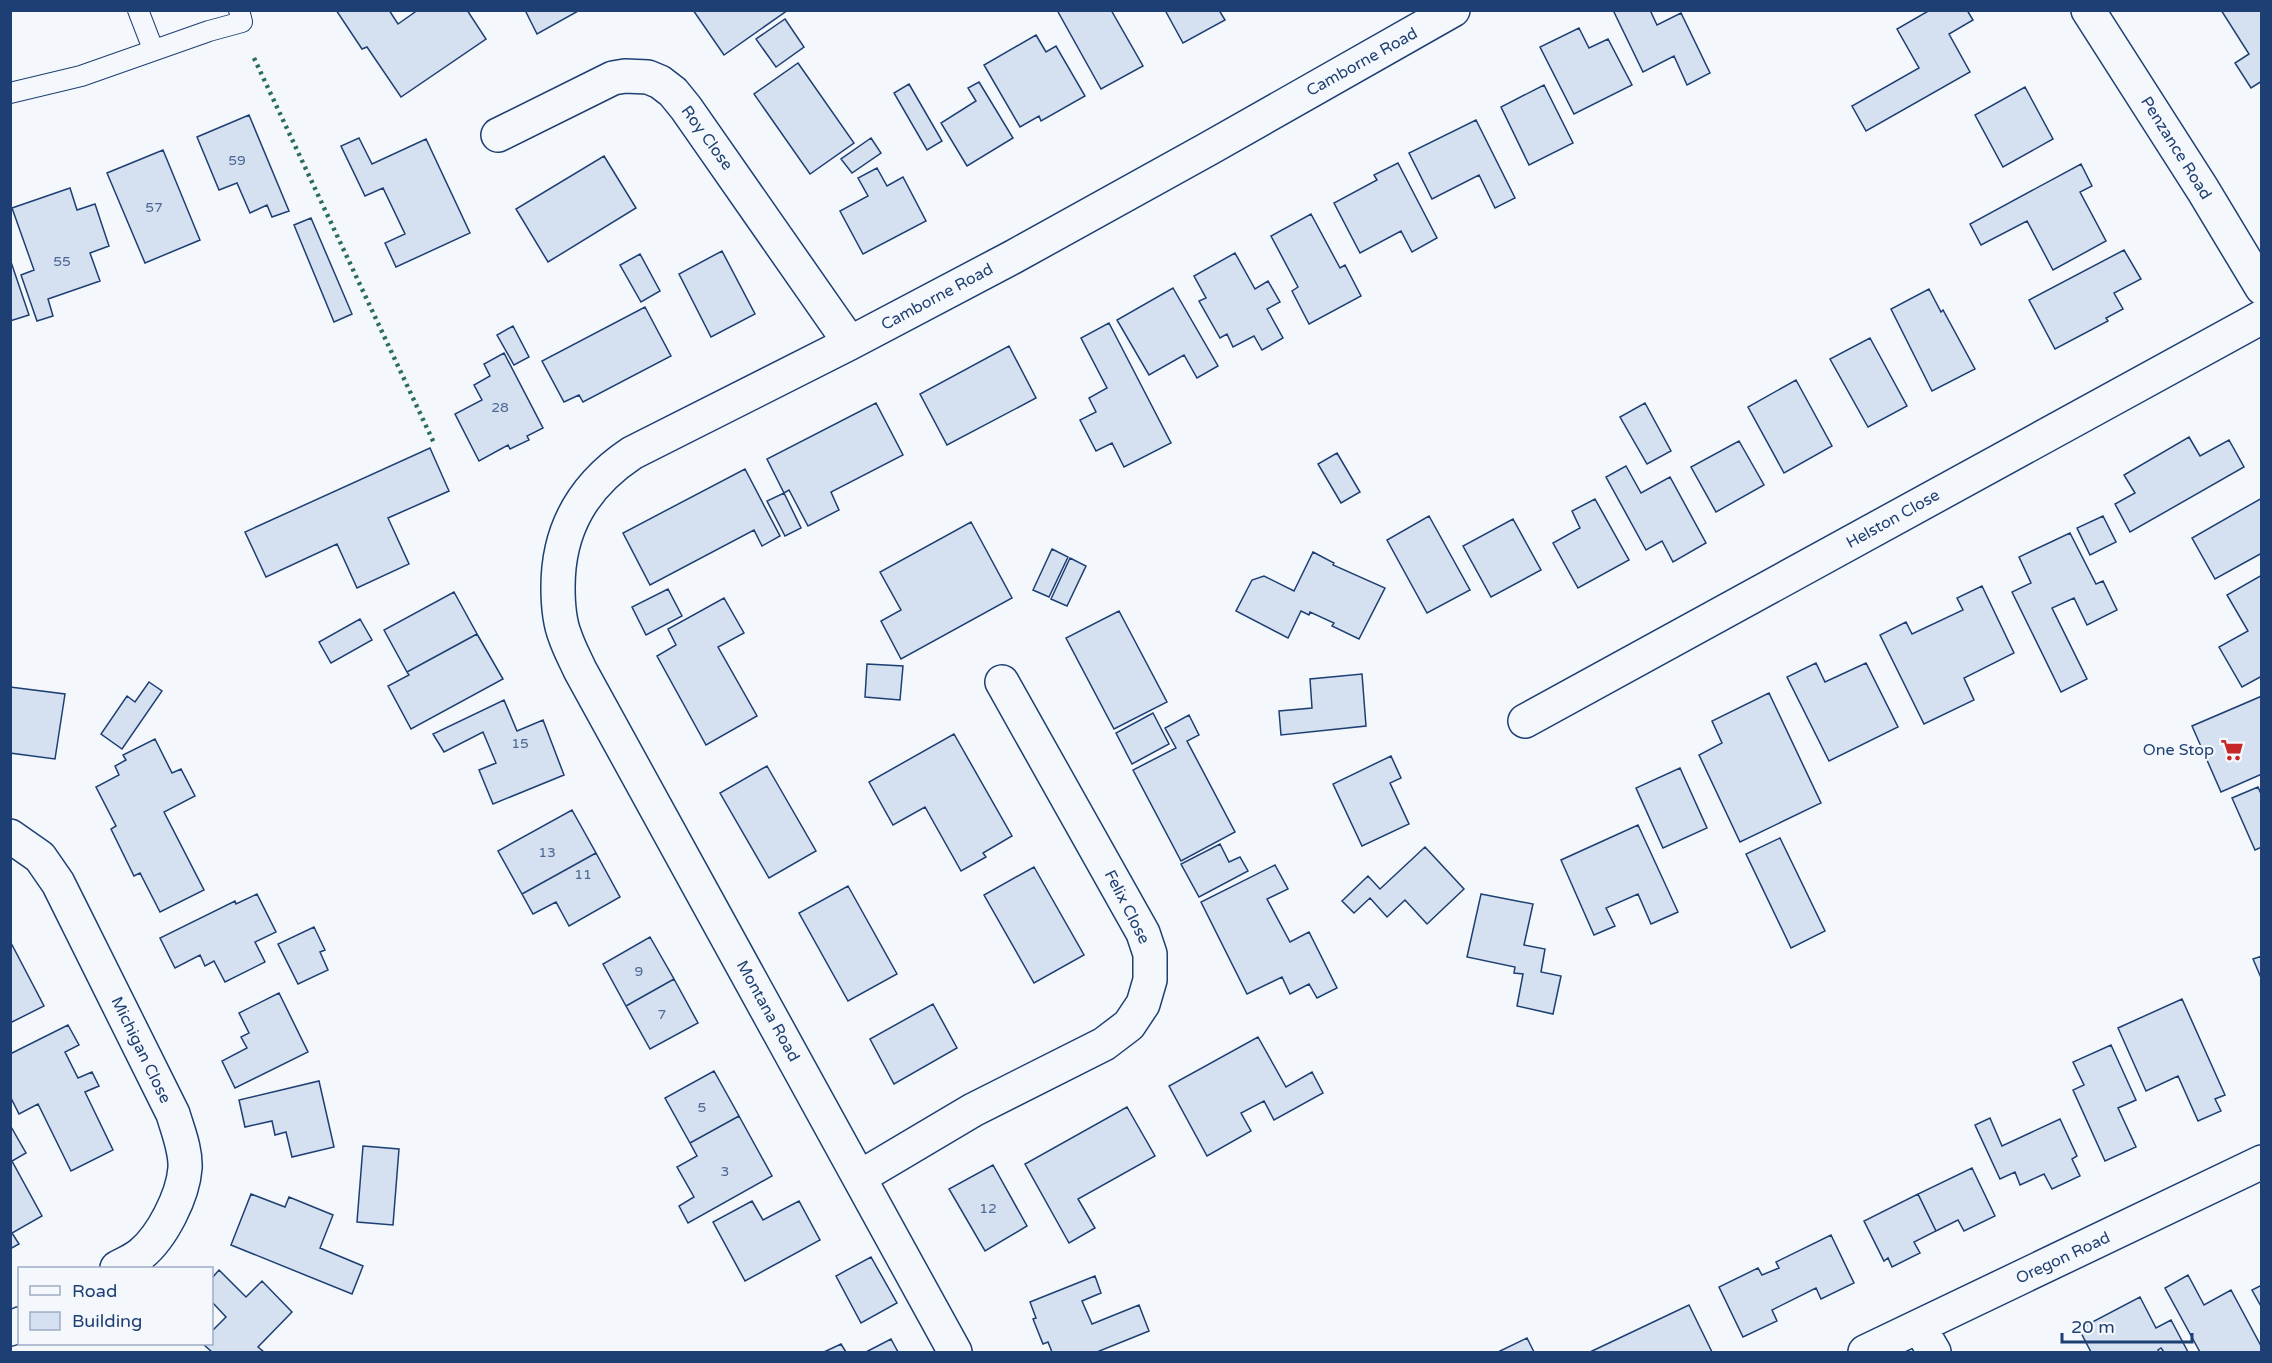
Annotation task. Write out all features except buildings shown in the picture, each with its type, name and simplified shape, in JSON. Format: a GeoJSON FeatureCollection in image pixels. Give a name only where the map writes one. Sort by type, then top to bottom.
{"type":"FeatureCollection","features":[{"type":"Feature","properties":{"kind":"street","name":"Camborne Road"},"geometry":{"type":"LineString","coordinates":[[580,670],[560,618],[558,565],[568,525],[586,496],[618,462],[639,448],[850,343],[1188,161],[1453,10]]}},
{"type":"Feature","properties":{"kind":"street","name":"Penzance Road"},"geometry":{"type":"LineString","coordinates":[[2088,10],[2203,190],[2262,288]]}},
{"type":"Feature","properties":{"kind":"street","name":"Roy Close"},"geometry":{"type":"LineString","coordinates":[[498,135],[613,78],[637,75],[660,82],[673,92],[686,108],[850,343]]}},
{"type":"Feature","properties":{"kind":"street","name":"Helston Close"},"geometry":{"type":"LineString","coordinates":[[1525,721],[2262,317]]}},
{"type":"Feature","properties":{"kind":"street","name":"Montana Road"},"geometry":{"type":"LineString","coordinates":[[580,670],[860,1177],[954,1353]]}},
{"type":"Feature","properties":{"kind":"street","name":"Felix Close"},"geometry":{"type":"LineString","coordinates":[[860,1177],[973,1110],[1104,1044],[1130,1025],[1143,1004],[1150,980],[1150,954],[1143,933],[1002,682]]}},
{"type":"Feature","properties":{"kind":"street","name":"Michigan Close"},"geometry":{"type":"LineString","coordinates":[[10,836],[40,857],[58,883],[173,1114],[182,1142],[185,1168],[180,1189],[162,1229],[140,1255],[120,1267]]}},
{"type":"Feature","properties":{"kind":"street","name":"Oregon Road"},"geometry":{"type":"LineString","coordinates":[[1865,1353],[1926,1340],[2262,1162]]}},
{"type":"Feature","properties":{"kind":"lane"},"geometry":{"type":"LineString","coordinates":[[138,10],[153,49]]}},
{"type":"Feature","properties":{"kind":"lane"},"geometry":{"type":"LineString","coordinates":[[10,93],[81,76],[153,49],[242,22],[239,10]]}},
{"type":"Feature","properties":{"kind":"hedge"},"geometry":{"type":"LineString","coordinates":[[254,58],[434,443]]}},
{"type":"Feature","properties":{"kind":"place","name":"One Stop"},"geometry":{"type":"Point","coordinates":[2232,750]}}]}
